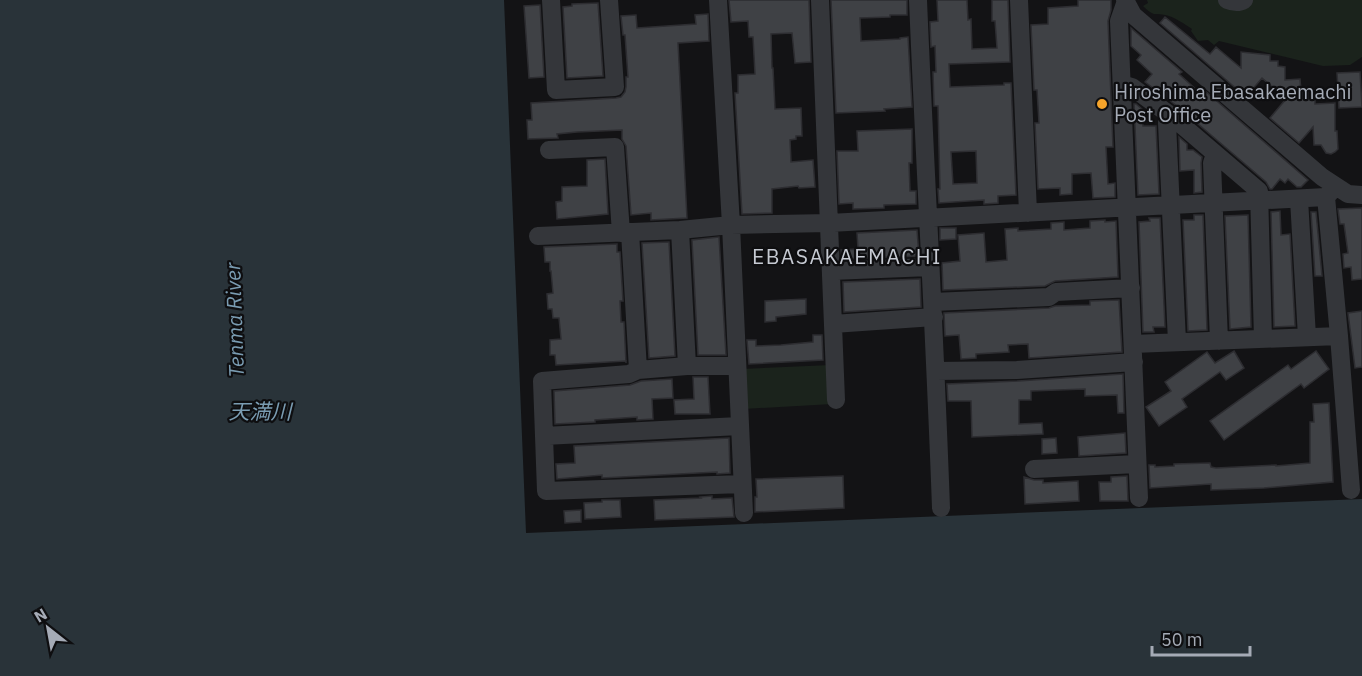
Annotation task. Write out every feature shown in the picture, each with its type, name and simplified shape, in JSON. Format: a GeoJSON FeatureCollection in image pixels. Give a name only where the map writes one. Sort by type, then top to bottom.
{"type":"FeatureCollection","features":[{"type":"Feature","properties":{"kind":"street"},"geometry":{"type":"LineString","coordinates":[[551,0],[556,90],[615,87],[609,0]]}},
{"type":"Feature","properties":{"kind":"street"},"geometry":{"type":"LineString","coordinates":[[718,0],[744,513]]}},
{"type":"Feature","properties":{"kind":"street"},"geometry":{"type":"LineString","coordinates":[[820,0],[836,400]]}},
{"type":"Feature","properties":{"kind":"street"},"geometry":{"type":"LineString","coordinates":[[918,0],[941,508]]}},
{"type":"Feature","properties":{"kind":"street"},"geometry":{"type":"LineString","coordinates":[[1019,0],[1028,213]]}},
{"type":"Feature","properties":{"kind":"street"},"geometry":{"type":"LineString","coordinates":[[1227,0],[1232,2],[1244,0]]}},
{"type":"Feature","properties":{"kind":"street"},"geometry":{"type":"LineString","coordinates":[[1126,1],[1119,21],[1139,498]]}},
{"type":"Feature","properties":{"kind":"street"},"geometry":{"type":"LineString","coordinates":[[1126,1],[1133,15],[1313,169],[1330,192],[1351,490]]}},
{"type":"Feature","properties":{"kind":"street"},"geometry":{"type":"LineString","coordinates":[[1122,84],[1132,87],[1170,115],[1259,191],[1263,339]]}},
{"type":"Feature","properties":{"kind":"street"},"geometry":{"type":"LineString","coordinates":[[1170,115],[1167,123],[1177,342]]}},
{"type":"Feature","properties":{"kind":"street"},"geometry":{"type":"LineString","coordinates":[[549,150],[615,147],[626,232],[638,370]]}},
{"type":"Feature","properties":{"kind":"street"},"geometry":{"type":"LineString","coordinates":[[1215,154],[1212,163],[1219,340]]}},
{"type":"Feature","properties":{"kind":"street"},"geometry":{"type":"LineString","coordinates":[[537,236],[1299,199],[1330,192],[1362,195]]}},
{"type":"Feature","properties":{"kind":"street"},"geometry":{"type":"LineString","coordinates":[[1299,199],[1307,337]]}},
{"type":"Feature","properties":{"kind":"street"},"geometry":{"type":"LineString","coordinates":[[680,230],[687,366]]}},
{"type":"Feature","properties":{"kind":"street"},"geometry":{"type":"LineString","coordinates":[[831,271],[930,267]]}},
{"type":"Feature","properties":{"kind":"street"},"geometry":{"type":"LineString","coordinates":[[833,324],[1049,297],[1056,292],[1131,288]]}},
{"type":"Feature","properties":{"kind":"street"},"geometry":{"type":"LineString","coordinates":[[936,371],[1017,370],[1133,353],[1177,342],[1339,336]]}},
{"type":"Feature","properties":{"kind":"street"},"geometry":{"type":"LineString","coordinates":[[737,366],[687,366],[638,370],[629,374],[542,381],[546,491],[742,484]]}},
{"type":"Feature","properties":{"kind":"street"},"geometry":{"type":"LineString","coordinates":[[544,436],[739,426]]}},
{"type":"Feature","properties":{"kind":"street"},"geometry":{"type":"LineString","coordinates":[[1034,469],[1137,464]]}},
{"type":"Feature","properties":{"kind":"shaded area"},"geometry":{"type":"Polygon","coordinates":[[[1147,0],[1362,0],[1362,57],[1350,65],[1323,66],[1219,41],[1214,45],[1208,40],[1198,41],[1192,29],[1183,23],[1147,10],[1143,6],[1148,3],[1147,0]]]}},
{"type":"Feature","properties":{"kind":"shaded area"},"geometry":{"type":"Polygon","coordinates":[[[831,365],[833,404],[743,409],[742,369],[831,365]]]}},
{"type":"Feature","properties":{"kind":"water","name":"天満川"},"geometry":{"type":"Polygon","coordinates":[[[0,0],[504,0],[526,533],[1362,499],[1362,676],[0,676],[0,0]]]}},
{"type":"Feature","properties":{"kind":"building"},"geometry":{"type":"Polygon","coordinates":[[[729,0],[809,0],[811,62],[795,63],[792,33],[771,34],[772,68],[775,109],[801,108],[802,136],[796,136],[796,139],[790,140],[791,162],[813,160],[815,187],[772,189],[772,213],[742,214],[735,93],[738,93],[738,75],[755,74],[753,37],[749,37],[748,21],[731,22],[729,0]]]}},
{"type":"Feature","properties":{"kind":"building"},"geometry":{"type":"Polygon","coordinates":[[[831,0],[907,0],[907,15],[860,18],[861,41],[908,37],[912,107],[884,109],[885,111],[836,113],[831,0]]]}},
{"type":"Feature","properties":{"kind":"building"},"geometry":{"type":"Polygon","coordinates":[[[937,0],[967,0],[968,20],[971,19],[972,49],[997,48],[995,21],[992,21],[992,0],[1008,0],[1010,62],[949,64],[950,87],[1011,83],[1016,195],[998,196],[998,203],[984,204],[984,200],[939,203],[938,106],[934,106],[935,46],[931,47],[930,22],[938,21],[937,0]],[[976,151],[951,152],[953,184],[977,183],[976,151]]]}},
{"type":"Feature","properties":{"kind":"building"},"geometry":{"type":"Polygon","coordinates":[[[1078,0],[1111,0],[1108,21],[1113,147],[1106,147],[1108,184],[1115,183],[1115,197],[1093,198],[1091,173],[1072,174],[1072,194],[1060,195],[1060,188],[1038,189],[1035,123],[1039,123],[1037,90],[1034,90],[1031,25],[1048,24],[1048,8],[1078,6],[1078,0]]]}},
{"type":"Feature","properties":{"kind":"building"},"geometry":{"type":"Polygon","coordinates":[[[598,3],[603,76],[567,78],[563,7],[572,6],[572,4],[598,3]]]}},
{"type":"Feature","properties":{"kind":"building"},"geometry":{"type":"Polygon","coordinates":[[[540,5],[544,77],[529,78],[524,6],[540,5]]]}},
{"type":"Feature","properties":{"kind":"building"},"geometry":{"type":"Polygon","coordinates":[[[708,14],[709,41],[678,43],[687,218],[651,220],[651,213],[631,215],[626,146],[622,139],[622,130],[577,132],[557,134],[558,138],[528,139],[527,120],[532,120],[531,103],[616,98],[621,97],[625,92],[626,77],[628,77],[625,35],[623,35],[621,16],[636,15],[637,28],[696,24],[695,15],[708,14]]]}},
{"type":"Feature","properties":{"kind":"building"},"geometry":{"type":"Polygon","coordinates":[[[1165,17],[1210,54],[1216,47],[1241,68],[1241,52],[1270,55],[1270,61],[1278,61],[1278,66],[1285,67],[1285,80],[1300,79],[1301,91],[1315,91],[1315,104],[1335,103],[1335,131],[1337,131],[1338,149],[1331,154],[1326,153],[1321,145],[1314,145],[1313,127],[1299,143],[1270,118],[1286,99],[1262,78],[1246,97],[1160,23],[1165,17]]]}},
{"type":"Feature","properties":{"kind":"building"},"geometry":{"type":"Polygon","coordinates":[[[1131,28],[1182,72],[1179,74],[1200,93],[1203,89],[1308,180],[1301,187],[1297,187],[1288,179],[1285,183],[1280,179],[1270,189],[1266,182],[1177,106],[1145,82],[1152,74],[1137,60],[1141,55],[1131,46],[1131,28]]]}},
{"type":"Feature","properties":{"kind":"building"},"geometry":{"type":"Polygon","coordinates":[[[1360,72],[1362,107],[1339,108],[1337,73],[1360,72]]]}},
{"type":"Feature","properties":{"kind":"building"},"geometry":{"type":"Polygon","coordinates":[[[1134,104],[1142,109],[1143,126],[1156,126],[1159,194],[1138,195],[1134,104]]]}},
{"type":"Feature","properties":{"kind":"building"},"geometry":{"type":"Polygon","coordinates":[[[912,129],[912,163],[909,163],[910,191],[916,191],[916,204],[853,209],[853,203],[839,204],[837,151],[858,151],[857,131],[912,129]]]}},
{"type":"Feature","properties":{"kind":"building"},"geometry":{"type":"Polygon","coordinates":[[[1179,137],[1187,144],[1187,150],[1193,150],[1202,157],[1202,192],[1194,193],[1194,170],[1180,171],[1179,137]]]}},
{"type":"Feature","properties":{"kind":"building"},"geometry":{"type":"Polygon","coordinates":[[[605,159],[608,214],[557,219],[556,202],[562,201],[562,187],[587,186],[587,160],[605,159]]]}},
{"type":"Feature","properties":{"kind":"building"},"geometry":{"type":"Polygon","coordinates":[[[1362,208],[1362,279],[1352,280],[1351,267],[1344,268],[1343,254],[1348,253],[1344,224],[1340,224],[1338,209],[1362,208]]]}},
{"type":"Feature","properties":{"kind":"building"},"geometry":{"type":"Polygon","coordinates":[[[1280,211],[1281,235],[1290,234],[1295,326],[1274,327],[1271,212],[1280,211]]]}},
{"type":"Feature","properties":{"kind":"building"},"geometry":{"type":"Polygon","coordinates":[[[1311,212],[1316,212],[1322,276],[1315,276],[1311,212]]]}},
{"type":"Feature","properties":{"kind":"building"},"geometry":{"type":"Polygon","coordinates":[[[1194,215],[1203,215],[1207,330],[1188,331],[1183,220],[1194,220],[1194,215]]]}},
{"type":"Feature","properties":{"kind":"building"},"geometry":{"type":"Polygon","coordinates":[[[1248,215],[1251,327],[1230,329],[1225,216],[1248,215]]]}},
{"type":"Feature","properties":{"kind":"building"},"geometry":{"type":"Polygon","coordinates":[[[1149,218],[1160,218],[1165,327],[1153,327],[1154,332],[1143,332],[1139,222],[1150,221],[1149,218]]]}},
{"type":"Feature","properties":{"kind":"building"},"geometry":{"type":"Polygon","coordinates":[[[1105,220],[1105,222],[1116,221],[1118,277],[1055,281],[1045,286],[943,290],[942,263],[960,261],[958,235],[984,233],[986,262],[1007,260],[1005,229],[1018,228],[1018,231],[1051,229],[1051,223],[1064,222],[1064,230],[1090,228],[1090,221],[1105,220]]]}},
{"type":"Feature","properties":{"kind":"building"},"geometry":{"type":"Polygon","coordinates":[[[940,228],[956,228],[956,239],[940,240],[940,228]]]}},
{"type":"Feature","properties":{"kind":"building"},"geometry":{"type":"Polygon","coordinates":[[[917,230],[919,256],[842,259],[841,250],[858,249],[857,233],[917,230]]]}},
{"type":"Feature","properties":{"kind":"building"},"geometry":{"type":"Polygon","coordinates":[[[719,237],[726,355],[698,355],[692,240],[719,237]]]}},
{"type":"Feature","properties":{"kind":"building"},"geometry":{"type":"Polygon","coordinates":[[[669,242],[675,356],[649,358],[642,243],[669,242]]]}},
{"type":"Feature","properties":{"kind":"building"},"geometry":{"type":"Polygon","coordinates":[[[617,244],[617,252],[620,252],[623,301],[620,301],[621,322],[624,322],[626,361],[556,365],[555,355],[550,355],[550,340],[561,339],[559,318],[553,318],[552,309],[548,309],[547,294],[553,293],[550,262],[545,262],[544,247],[617,244]]]}},
{"type":"Feature","properties":{"kind":"building"},"geometry":{"type":"Polygon","coordinates":[[[920,279],[921,307],[844,312],[843,282],[920,279]]]}},
{"type":"Feature","properties":{"kind":"building"},"geometry":{"type":"Polygon","coordinates":[[[806,299],[806,314],[776,317],[776,321],[765,322],[765,301],[806,299]]]}},
{"type":"Feature","properties":{"kind":"building"},"geometry":{"type":"Polygon","coordinates":[[[1119,300],[1122,352],[1029,358],[1028,344],[1008,345],[1009,352],[976,354],[976,358],[961,359],[959,335],[945,336],[944,313],[1090,305],[1090,301],[1119,300]]]}},
{"type":"Feature","properties":{"kind":"building"},"geometry":{"type":"Polygon","coordinates":[[[1362,311],[1362,367],[1355,368],[1348,313],[1362,311]]]}},
{"type":"Feature","properties":{"kind":"building"},"geometry":{"type":"Polygon","coordinates":[[[813,335],[822,335],[823,360],[749,364],[747,340],[756,340],[756,346],[781,345],[813,342],[813,335]]]}},
{"type":"Feature","properties":{"kind":"building"},"geometry":{"type":"Polygon","coordinates":[[[1234,351],[1244,368],[1226,380],[1220,372],[1182,399],[1187,407],[1159,426],[1146,407],[1171,391],[1165,382],[1207,352],[1215,363],[1234,351]]]}},
{"type":"Feature","properties":{"kind":"building"},"geometry":{"type":"Polygon","coordinates":[[[1316,351],[1329,369],[1304,388],[1301,384],[1224,440],[1210,421],[1288,365],[1291,369],[1316,351]]]}},
{"type":"Feature","properties":{"kind":"building"},"geometry":{"type":"Polygon","coordinates":[[[1123,374],[1124,413],[1118,413],[1117,395],[1085,396],[1085,389],[1031,391],[1031,400],[1019,400],[1019,424],[1042,423],[1043,434],[972,437],[971,401],[948,401],[947,384],[1123,374]]]}},
{"type":"Feature","properties":{"kind":"building"},"geometry":{"type":"Polygon","coordinates":[[[693,377],[708,377],[710,414],[675,414],[674,400],[694,399],[693,377]]]}},
{"type":"Feature","properties":{"kind":"building"},"geometry":{"type":"Polygon","coordinates":[[[672,379],[673,398],[652,399],[653,419],[637,420],[637,417],[555,424],[554,391],[672,379]]]}},
{"type":"Feature","properties":{"kind":"building"},"geometry":{"type":"Polygon","coordinates":[[[1329,403],[1333,482],[1211,490],[1211,484],[1150,488],[1149,465],[1155,465],[1155,467],[1210,463],[1211,467],[1216,468],[1310,463],[1310,422],[1314,422],[1313,404],[1329,403]]]}},
{"type":"Feature","properties":{"kind":"building"},"geometry":{"type":"Polygon","coordinates":[[[1125,433],[1126,453],[1079,456],[1078,437],[1125,433]]]}},
{"type":"Feature","properties":{"kind":"building"},"geometry":{"type":"Polygon","coordinates":[[[729,438],[730,473],[602,478],[602,475],[557,479],[556,464],[575,463],[574,446],[729,438]]]}},
{"type":"Feature","properties":{"kind":"building"},"geometry":{"type":"Polygon","coordinates":[[[1056,438],[1057,453],[1042,454],[1042,439],[1056,438]]]}},
{"type":"Feature","properties":{"kind":"building"},"geometry":{"type":"Polygon","coordinates":[[[843,476],[844,508],[755,512],[756,479],[843,476]]]}},
{"type":"Feature","properties":{"kind":"building"},"geometry":{"type":"Polygon","coordinates":[[[1127,476],[1128,501],[1100,501],[1099,482],[1111,482],[1111,477],[1127,476]]]}},
{"type":"Feature","properties":{"kind":"building"},"geometry":{"type":"Polygon","coordinates":[[[1024,477],[1043,480],[1043,483],[1078,481],[1079,501],[1025,504],[1024,477]]]}},
{"type":"Feature","properties":{"kind":"building"},"geometry":{"type":"Polygon","coordinates":[[[712,496],[712,499],[732,498],[734,517],[655,520],[654,500],[712,496]]]}},
{"type":"Feature","properties":{"kind":"building"},"geometry":{"type":"Polygon","coordinates":[[[602,500],[620,500],[621,517],[585,519],[584,503],[602,502],[602,500]]]}},
{"type":"Feature","properties":{"kind":"building"},"geometry":{"type":"Polygon","coordinates":[[[581,510],[581,522],[565,523],[564,511],[581,510]]]}},
{"type":"Feature","properties":{"kind":"place","name":"Hiroshima Ebasakaemachi Post Office"},"geometry":{"type":"Point","coordinates":[1102,104]}},
{"type":"Feature","properties":{"kind":"district","name":"EBASAKAEMACHI"},"geometry":{"type":"Point","coordinates":[847,257]}},
{"type":"Feature","properties":{"kind":"water label","name":"Tenma River"},"geometry":{"type":"Point","coordinates":[235,320]}}]}
